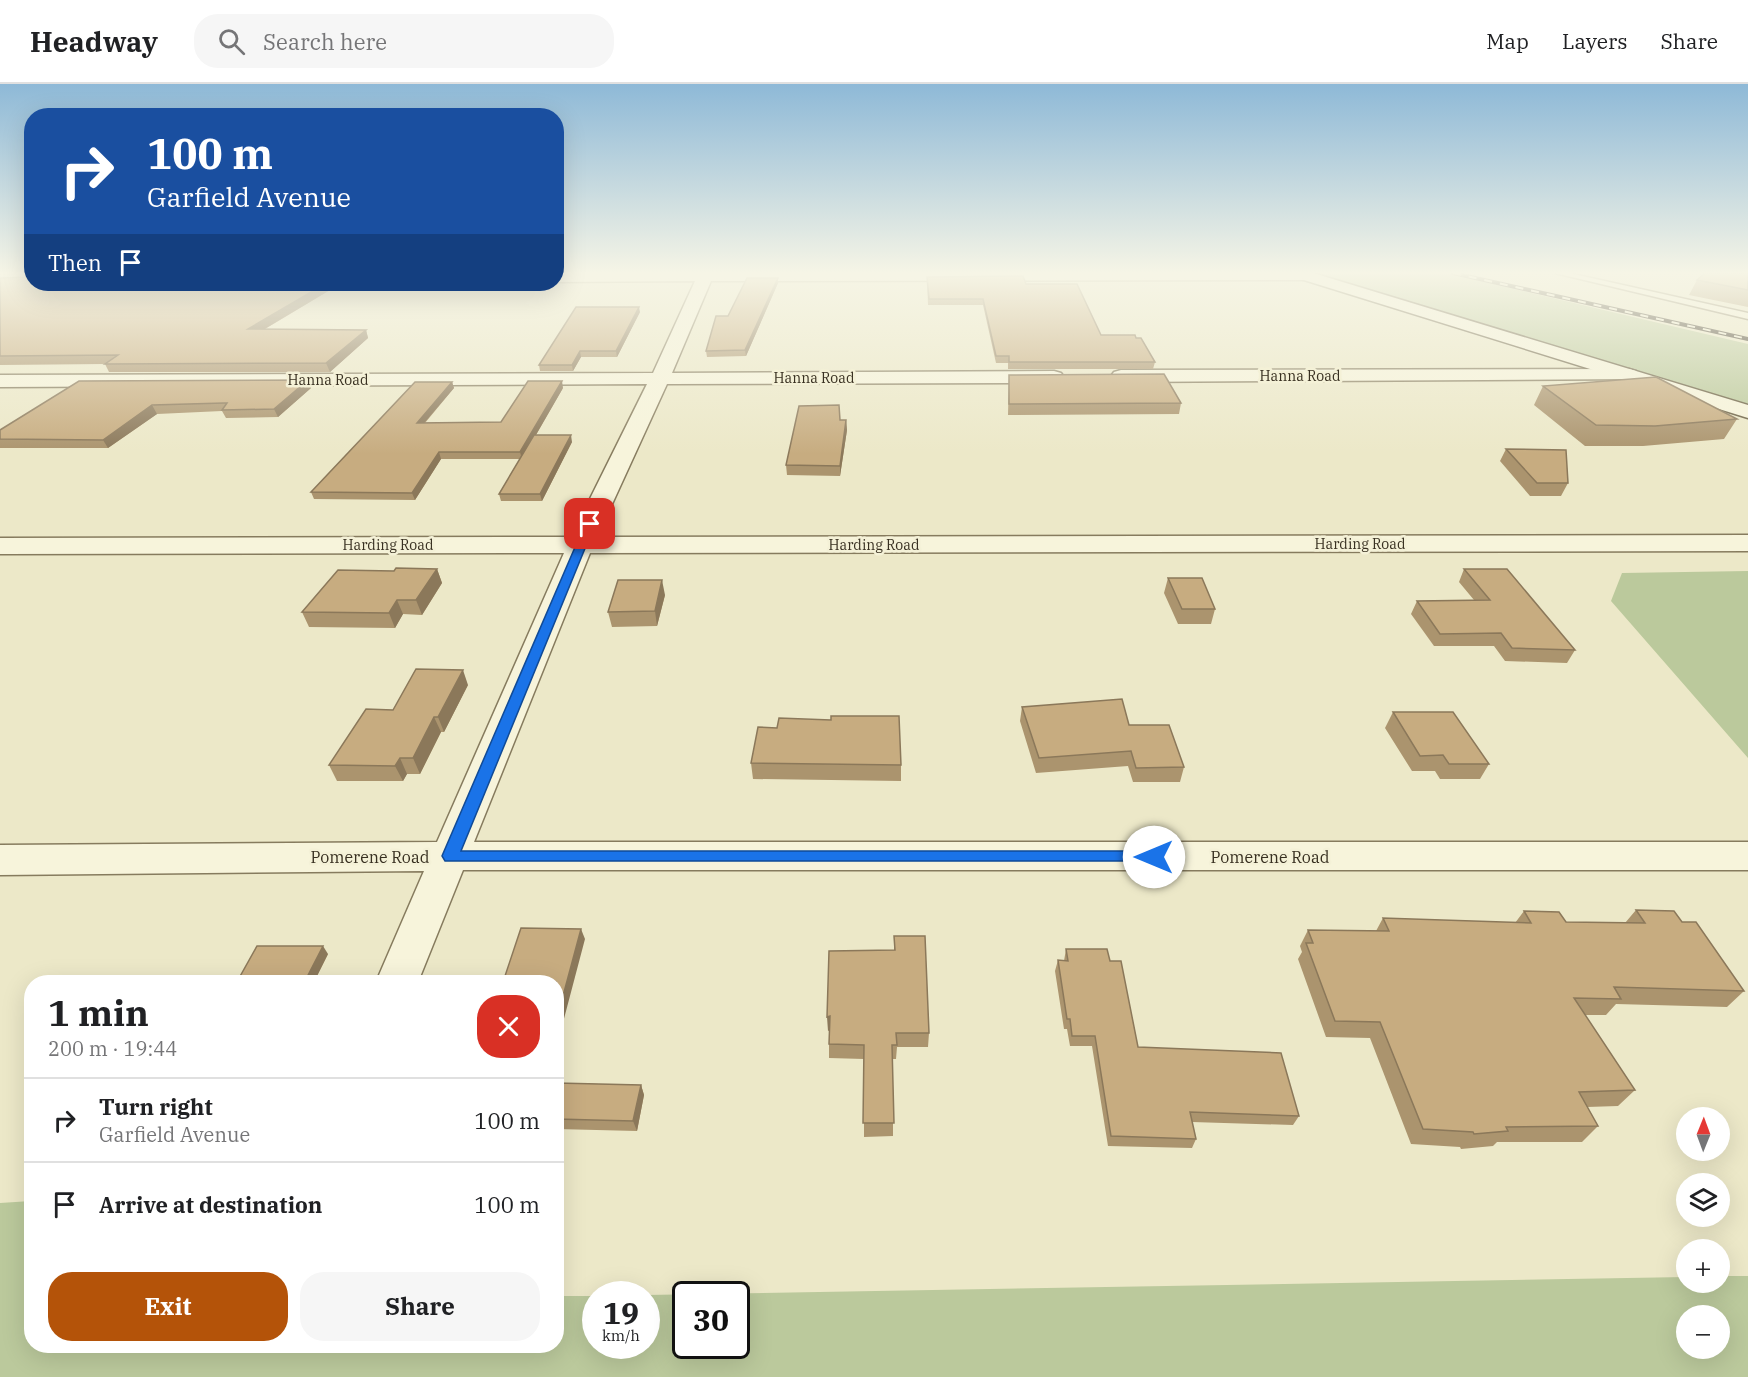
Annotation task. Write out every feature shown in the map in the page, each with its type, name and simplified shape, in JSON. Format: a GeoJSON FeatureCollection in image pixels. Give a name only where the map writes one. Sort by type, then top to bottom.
{"type":"FeatureCollection","features":[{"type":"Feature","properties":{"kind":"street"},"geometry":{"type":"LineString","coordinates":[[400,975],[580,545],[680,333]]}},
{"type":"Feature","properties":{"kind":"street"},"geometry":{"type":"LineString","coordinates":[[1493,333],[1748,412]]}},
{"type":"Feature","properties":{"kind":"street","name":"Hanna Road"},"geometry":{"type":"LineString","coordinates":[[1101,376],[1629,375]]}},
{"type":"Feature","properties":{"kind":"street","name":"Hanna Road"},"geometry":{"type":"LineString","coordinates":[[0,381],[1077,377]]}},
{"type":"Feature","properties":{"kind":"street","name":"Harding Road"},"geometry":{"type":"LineString","coordinates":[[0,546],[1748,543]]}},
{"type":"Feature","properties":{"kind":"street","name":"Pomerene Road"},"geometry":{"type":"LineString","coordinates":[[0,860],[450,856],[1748,856]]}},
{"type":"Feature","properties":{"kind":"green space"},"geometry":{"type":"Polygon","coordinates":[[[1512,333],[1703,333],[1748,344],[1748,404],[1512,333]]]}},
{"type":"Feature","properties":{"kind":"green space"},"geometry":{"type":"Polygon","coordinates":[[[1748,571],[1748,758],[1611,601],[1622,573],[1748,571]]]}},
{"type":"Feature","properties":{"kind":"green space"},"geometry":{"type":"Polygon","coordinates":[[[24,1201],[24,1353],[564,1353],[564,1296],[582,1296],[582,1359],[660,1359],[660,1295],[672,1294],[672,1359],[750,1359],[750,1293],[1676,1277],[1676,1293],[1730,1293],[1730,1276],[1748,1276],[1748,1377],[0,1377],[0,1203],[24,1201]]]}},
{"type":"Feature","properties":{"kind":"building"},"geometry":{"type":"Polygon","coordinates":[[[0,333],[362,333],[326,363],[105,364],[118,355],[0,356],[0,333]]]}},
{"type":"Feature","properties":{"kind":"building"},"geometry":{"type":"Polygon","coordinates":[[[559,333],[625,333],[616,351],[580,351],[572,365],[539,365],[559,333]]]}},
{"type":"Feature","properties":{"kind":"building"},"geometry":{"type":"Polygon","coordinates":[[[711,333],[753,333],[745,350],[706,351],[711,333]]]}},
{"type":"Feature","properties":{"kind":"building"},"geometry":{"type":"Polygon","coordinates":[[[991,333],[1100,333],[1135,335],[1136,338],[1141,338],[1155,362],[1009,362],[1009,356],[996,356],[991,333]]]}},
{"type":"Feature","properties":{"kind":"building"},"geometry":{"type":"Polygon","coordinates":[[[1164,374],[1181,403],[1009,404],[1009,375],[1164,374]]]}},
{"type":"Feature","properties":{"kind":"building"},"geometry":{"type":"Polygon","coordinates":[[[1656,377],[1737,419],[1655,426],[1596,425],[1543,386],[1656,377]]]}},
{"type":"Feature","properties":{"kind":"building"},"geometry":{"type":"Polygon","coordinates":[[[308,380],[274,409],[222,410],[227,403],[152,405],[103,440],[0,439],[0,430],[79,381],[308,380]]]}},
{"type":"Feature","properties":{"kind":"building"},"geometry":{"type":"Polygon","coordinates":[[[528,381],[562,381],[520,452],[439,452],[412,493],[311,492],[415,382],[452,382],[417,423],[501,422],[528,381]]]}},
{"type":"Feature","properties":{"kind":"building"},"geometry":{"type":"Polygon","coordinates":[[[839,405],[840,420],[846,420],[840,466],[786,465],[799,406],[839,405]]]}},
{"type":"Feature","properties":{"kind":"building"},"geometry":{"type":"Polygon","coordinates":[[[534,435],[571,435],[540,494],[499,494],[534,435]]]}},
{"type":"Feature","properties":{"kind":"building"},"geometry":{"type":"Polygon","coordinates":[[[1506,449],[1566,450],[1568,483],[1537,483],[1506,449]]]}},
{"type":"Feature","properties":{"kind":"building"},"geometry":{"type":"Polygon","coordinates":[[[396,568],[437,569],[416,600],[397,600],[389,613],[302,612],[338,570],[394,571],[396,568]]]}},
{"type":"Feature","properties":{"kind":"building"},"geometry":{"type":"Polygon","coordinates":[[[1464,569],[1507,569],[1575,650],[1512,648],[1501,633],[1440,634],[1417,601],[1490,600],[1464,569]]]}},
{"type":"Feature","properties":{"kind":"building"},"geometry":{"type":"Polygon","coordinates":[[[1168,578],[1202,578],[1215,609],[1182,609],[1168,578]]]}},
{"type":"Feature","properties":{"kind":"building"},"geometry":{"type":"Polygon","coordinates":[[[618,580],[662,580],[655,611],[608,612],[618,580]]]}},
{"type":"Feature","properties":{"kind":"building"},"geometry":{"type":"Polygon","coordinates":[[[416,669],[463,670],[438,717],[434,717],[413,758],[400,758],[395,766],[329,765],[366,709],[393,710],[416,669]]]}},
{"type":"Feature","properties":{"kind":"building"},"geometry":{"type":"Polygon","coordinates":[[[1122,699],[1129,725],[1169,725],[1184,767],[1136,768],[1131,751],[1039,758],[1022,707],[1122,699]]]}},
{"type":"Feature","properties":{"kind":"building"},"geometry":{"type":"Polygon","coordinates":[[[1393,712],[1453,712],[1489,764],[1449,764],[1443,755],[1420,756],[1393,712]]]}},
{"type":"Feature","properties":{"kind":"building"},"geometry":{"type":"Polygon","coordinates":[[[831,716],[899,716],[901,765],[751,763],[758,727],[777,728],[779,718],[831,720],[831,716]]]}},
{"type":"Feature","properties":{"kind":"building"},"geometry":{"type":"Polygon","coordinates":[[[1636,910],[1674,911],[1682,922],[1696,922],[1744,991],[1614,987],[1621,999],[1574,998],[1635,1090],[1579,1092],[1598,1126],[1506,1127],[1508,1131],[1474,1134],[1473,1132],[1423,1129],[1380,1022],[1335,1021],[1306,943],[1313,943],[1308,930],[1389,931],[1383,918],[1531,923],[1524,911],[1559,912],[1566,922],[1645,923],[1636,910]]]}},
{"type":"Feature","properties":{"kind":"building"},"geometry":{"type":"Polygon","coordinates":[[[521,928],[581,929],[564,992],[564,975],[505,975],[521,928]]]}},
{"type":"Feature","properties":{"kind":"building"},"geometry":{"type":"Polygon","coordinates":[[[894,936],[925,936],[929,1033],[896,1033],[897,1045],[892,1045],[894,1123],[863,1123],[864,1045],[829,1044],[830,1016],[827,1017],[829,951],[895,950],[894,936]]]}},
{"type":"Feature","properties":{"kind":"building"},"geometry":{"type":"Polygon","coordinates":[[[257,946],[323,946],[308,975],[241,975],[257,946]]]}},
{"type":"Feature","properties":{"kind":"building"},"geometry":{"type":"Polygon","coordinates":[[[1066,949],[1107,949],[1110,961],[1121,961],[1138,1047],[1281,1053],[1299,1116],[1190,1112],[1196,1139],[1111,1136],[1095,1036],[1072,1036],[1070,1019],[1067,1019],[1058,960],[1068,961],[1066,949]]]}},
{"type":"Feature","properties":{"kind":"building"},"geometry":{"type":"Polygon","coordinates":[[[564,1083],[641,1085],[633,1121],[564,1119],[564,1083]]]}},
{"type":"Feature","properties":{"kind":"railway"},"geometry":{"type":"LineString","coordinates":[[1723,333],[1748,339]]}},
{"type":"Feature","properties":{"kind":"route"},"geometry":{"type":"LineString","coordinates":[[590,524],[450,856],[1154,857]]}}]}
